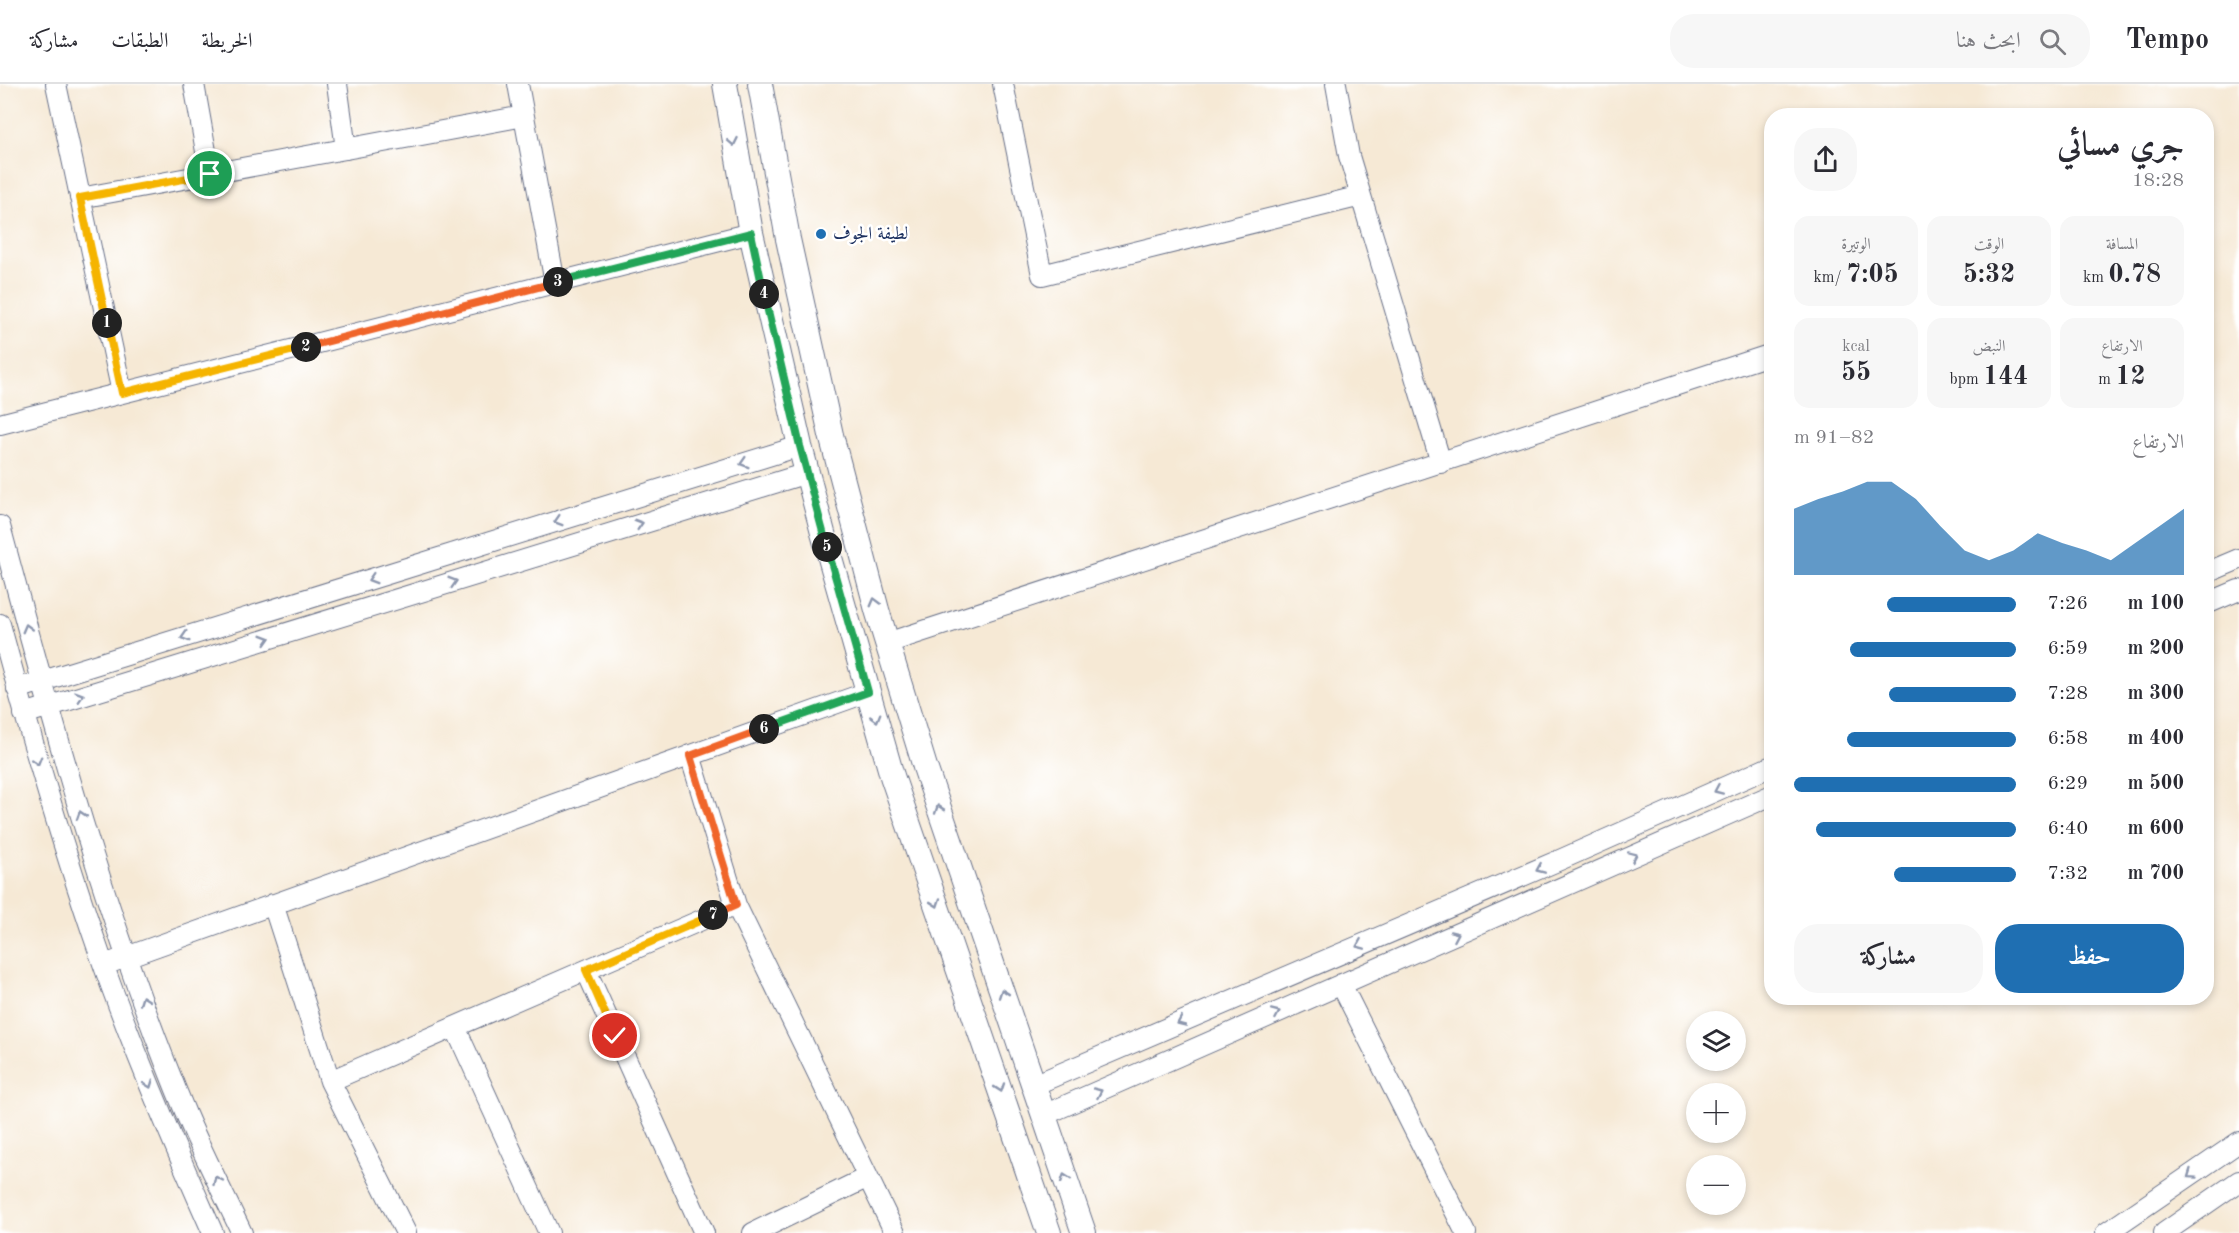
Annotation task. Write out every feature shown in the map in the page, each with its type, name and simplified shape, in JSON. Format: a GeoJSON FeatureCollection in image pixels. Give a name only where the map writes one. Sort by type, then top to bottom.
{"type":"FeatureCollection","features":[{"type":"Feature","properties":{"kind":"street"},"geometry":{"type":"LineString","coordinates":[[56,84],[122,393]]}},
{"type":"Feature","properties":{"kind":"street"},"geometry":{"type":"LineString","coordinates":[[194,84],[210,174]]}},
{"type":"Feature","properties":{"kind":"street"},"geometry":{"type":"LineString","coordinates":[[337,84],[346,149]]}},
{"type":"Feature","properties":{"kind":"street"},"geometry":{"type":"LineString","coordinates":[[518,84],[555,283]]}},
{"type":"Feature","properties":{"kind":"street"},"geometry":{"type":"LineString","coordinates":[[724,84],[751,233],[800,446],[868,692],[892,776],[1049,1233]]}},
{"type":"Feature","properties":{"kind":"street"},"geometry":{"type":"LineString","coordinates":[[760,84],[788,239],[831,435],[887,643],[925,767],[1084,1233]]}},
{"type":"Feature","properties":{"kind":"street"},"geometry":{"type":"LineString","coordinates":[[1003,84],[1042,275],[1361,196]]}},
{"type":"Feature","properties":{"kind":"street"},"geometry":{"type":"LineString","coordinates":[[1336,84],[1349,156],[1441,463]]}},
{"type":"Feature","properties":{"kind":"street"},"geometry":{"type":"LineString","coordinates":[[80,198],[524,116]]}},
{"type":"Feature","properties":{"kind":"street"},"geometry":{"type":"LineString","coordinates":[[0,424],[751,233]]}},
{"type":"Feature","properties":{"kind":"street"},"geometry":{"type":"LineString","coordinates":[[887,643],[1764,357]]}},
{"type":"Feature","properties":{"kind":"street"},"geometry":{"type":"LineString","coordinates":[[17,688],[800,446]]}},
{"type":"Feature","properties":{"kind":"street"},"geometry":{"type":"LineString","coordinates":[[24,714],[807,472]]}},
{"type":"Feature","properties":{"kind":"street"},"geometry":{"type":"LineString","coordinates":[[0,526],[63,763],[128,956],[186,1114],[242,1233]]}},
{"type":"Feature","properties":{"kind":"street"},"geometry":{"type":"LineString","coordinates":[[2214,570],[2239,559]]}},
{"type":"Feature","properties":{"kind":"street"},"geometry":{"type":"LineString","coordinates":[[2214,601],[2239,590]]}},
{"type":"Feature","properties":{"kind":"street"},"geometry":{"type":"LineString","coordinates":[[0,624],[38,764],[104,965],[160,1114],[213,1233]]}},
{"type":"Feature","properties":{"kind":"street"},"geometry":{"type":"LineString","coordinates":[[104,965],[868,692]]}},
{"type":"Feature","properties":{"kind":"street"},"geometry":{"type":"LineString","coordinates":[[690,756],[736,905],[895,1233]]}},
{"type":"Feature","properties":{"kind":"street"},"geometry":{"type":"LineString","coordinates":[[1034,1085],[1562,859],[1764,770]]}},
{"type":"Feature","properties":{"kind":"street"},"geometry":{"type":"LineString","coordinates":[[1044,1115],[1764,799]]}},
{"type":"Feature","properties":{"kind":"street"},"geometry":{"type":"LineString","coordinates":[[273,904],[330,1081],[406,1233]]}},
{"type":"Feature","properties":{"kind":"street"},"geometry":{"type":"LineString","coordinates":[[330,1081],[736,905]]}},
{"type":"Feature","properties":{"kind":"street"},"geometry":{"type":"LineString","coordinates":[[586,970],[704,1233]]}},
{"type":"Feature","properties":{"kind":"street"},"geometry":{"type":"LineString","coordinates":[[1341,984],[1466,1233]]}},
{"type":"Feature","properties":{"kind":"street"},"geometry":{"type":"LineString","coordinates":[[454,1027],[549,1233]]}},
{"type":"Feature","properties":{"kind":"street"},"geometry":{"type":"LineString","coordinates":[[2106,1233],[2239,1142]]}},
{"type":"Feature","properties":{"kind":"street"},"geometry":{"type":"LineString","coordinates":[[753,1233],[868,1178]]}},
{"type":"Feature","properties":{"kind":"street"},"geometry":{"type":"LineString","coordinates":[[2164,1233],[2239,1181]]}},
{"type":"Feature","properties":{"kind":"place","name":"لطيفة الجوف"},"geometry":{"type":"Point","coordinates":[821,234]}},
{"type":"Feature","properties":{"kind":"route"},"geometry":{"type":"LineString","coordinates":[[210,174],[80,198],[122,393],[751,233],[800,446],[868,692],[690,756],[736,905],[586,970],[615,1036]]}}]}
